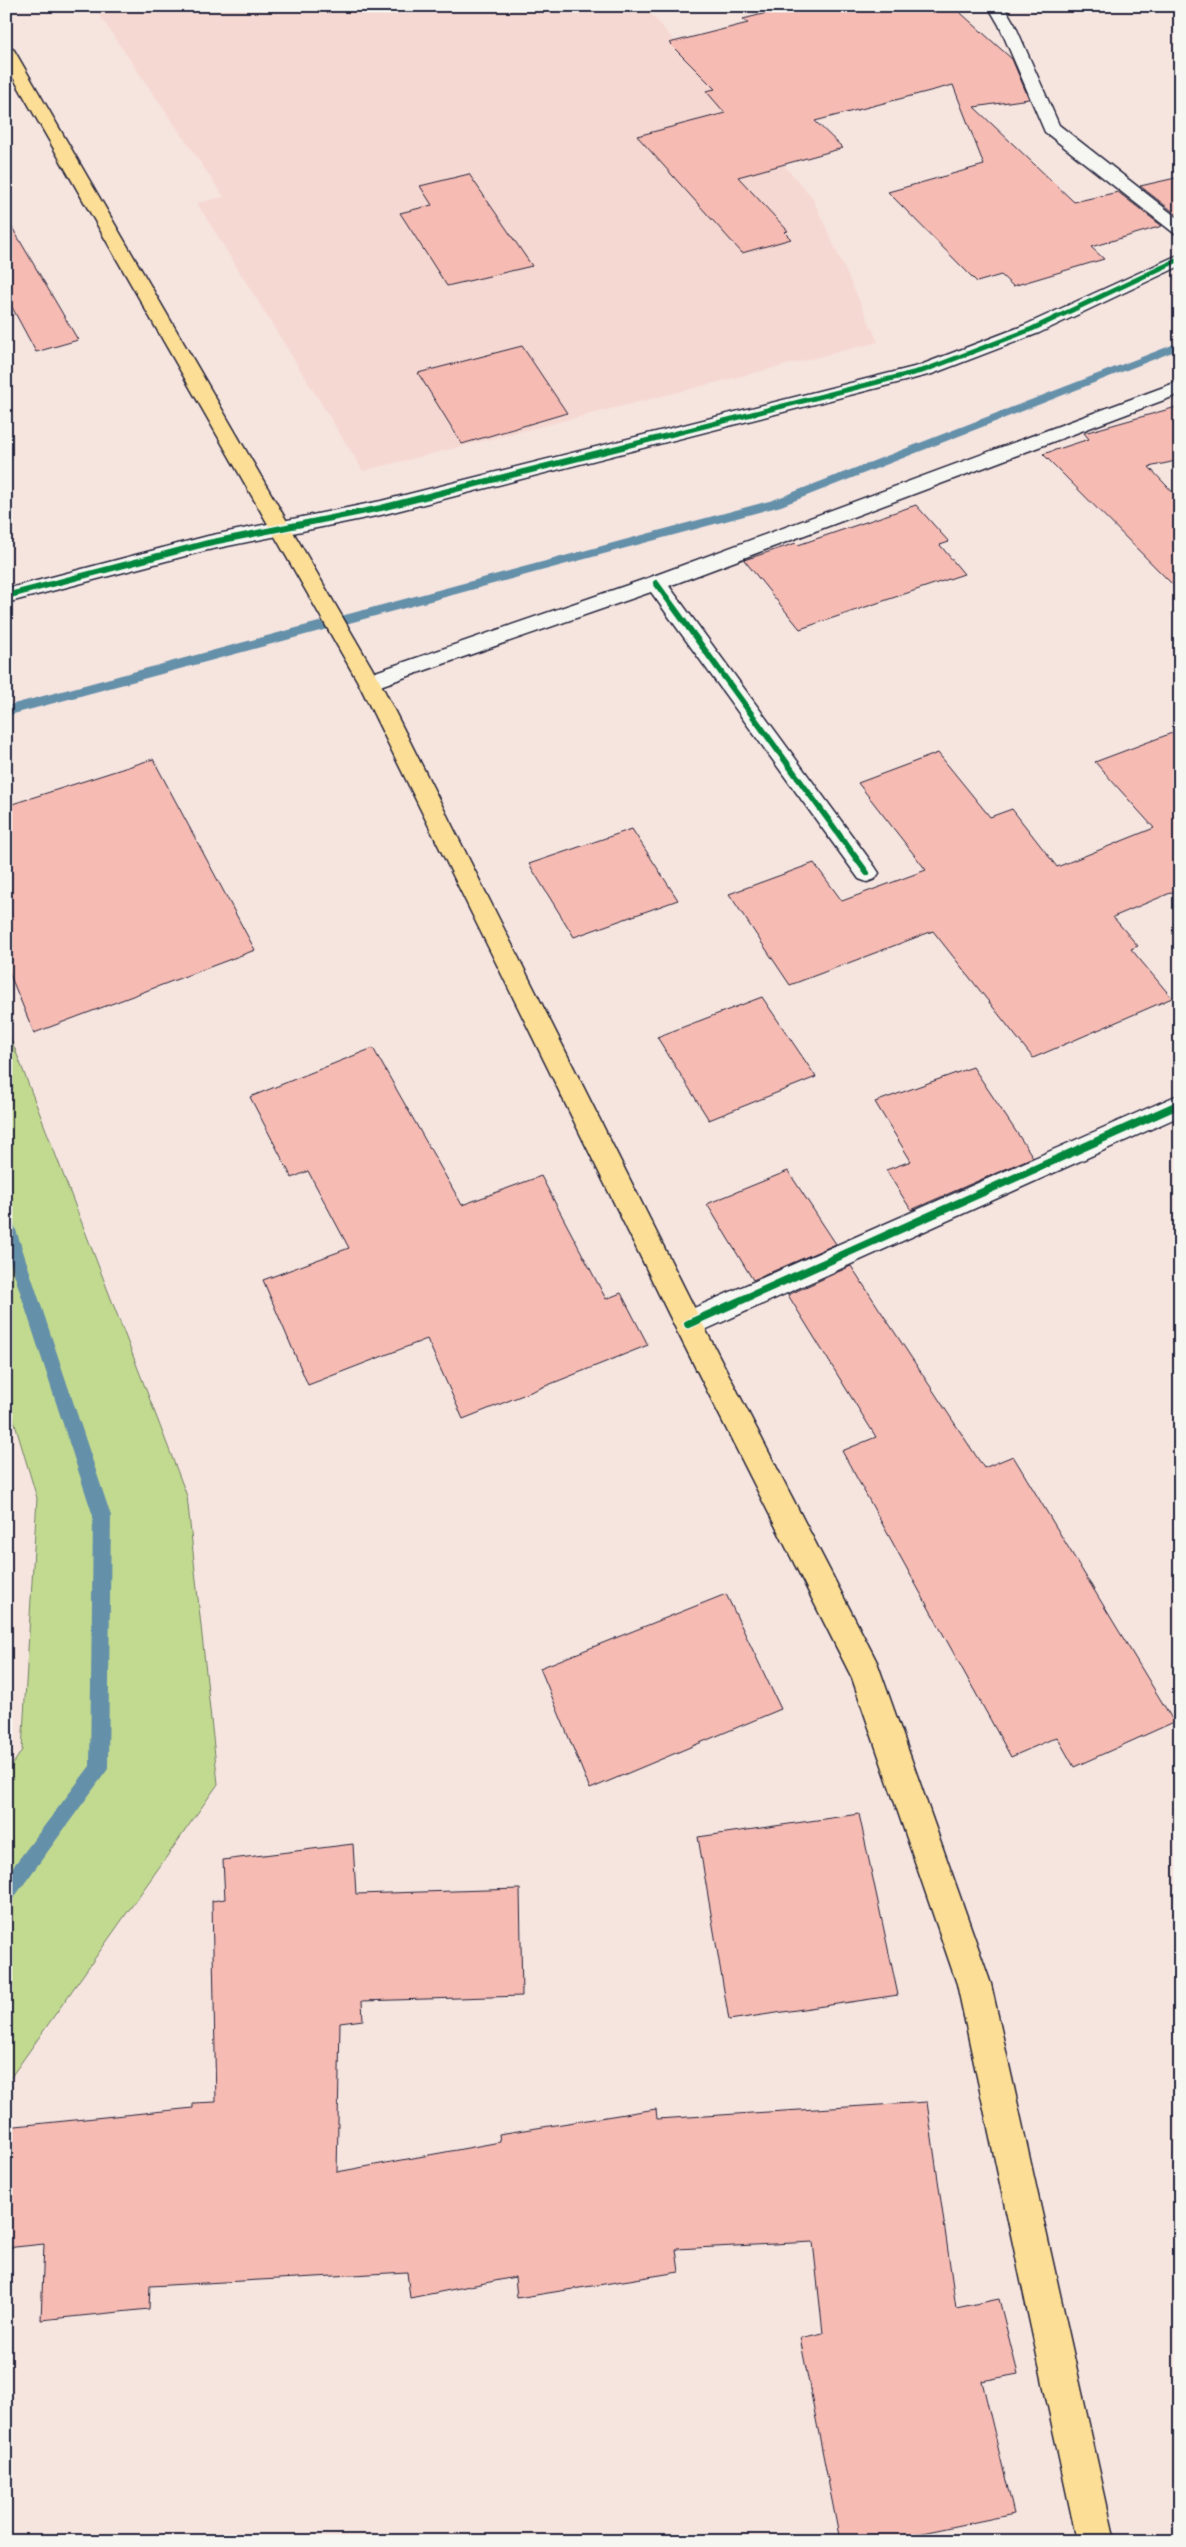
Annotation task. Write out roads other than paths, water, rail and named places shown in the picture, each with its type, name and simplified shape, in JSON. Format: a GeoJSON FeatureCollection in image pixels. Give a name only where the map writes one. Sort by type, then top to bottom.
{"type":"FeatureCollection","features":[{"type":"Feature","properties":{"kind":"main road"},"geometry":{"type":"LineString","coordinates":[[6,50],[280,529],[299,557],[364,675],[688,1324],[866,1673],[974,1984],[1096,2541]]}},
{"type":"Feature","properties":{"kind":"street"},"geometry":{"type":"LineString","coordinates":[[996,6],[1007,25],[1051,128],[1180,229]]}},
{"type":"Feature","properties":{"kind":"street"},"geometry":{"type":"LineString","coordinates":[[6,596],[208,543],[381,508],[925,370],[1032,329],[1180,259]]}},
{"type":"Feature","properties":{"kind":"street"},"geometry":{"type":"LineString","coordinates":[[364,675],[656,583],[1180,387]]}},
{"type":"Feature","properties":{"kind":"street"},"geometry":{"type":"LineString","coordinates":[[656,583],[867,873]]}},
{"type":"Feature","properties":{"kind":"street"},"geometry":{"type":"LineString","coordinates":[[688,1324],[1180,1104]]}},
{"type":"Feature","properties":{"kind":"waterway"},"geometry":{"type":"LineString","coordinates":[[6,711],[777,503],[1180,345]]}},
{"type":"Feature","properties":{"kind":"waterway"},"geometry":{"type":"LineString","coordinates":[[6,1224],[102,1516],[99,1769],[6,1892]]}}]}
